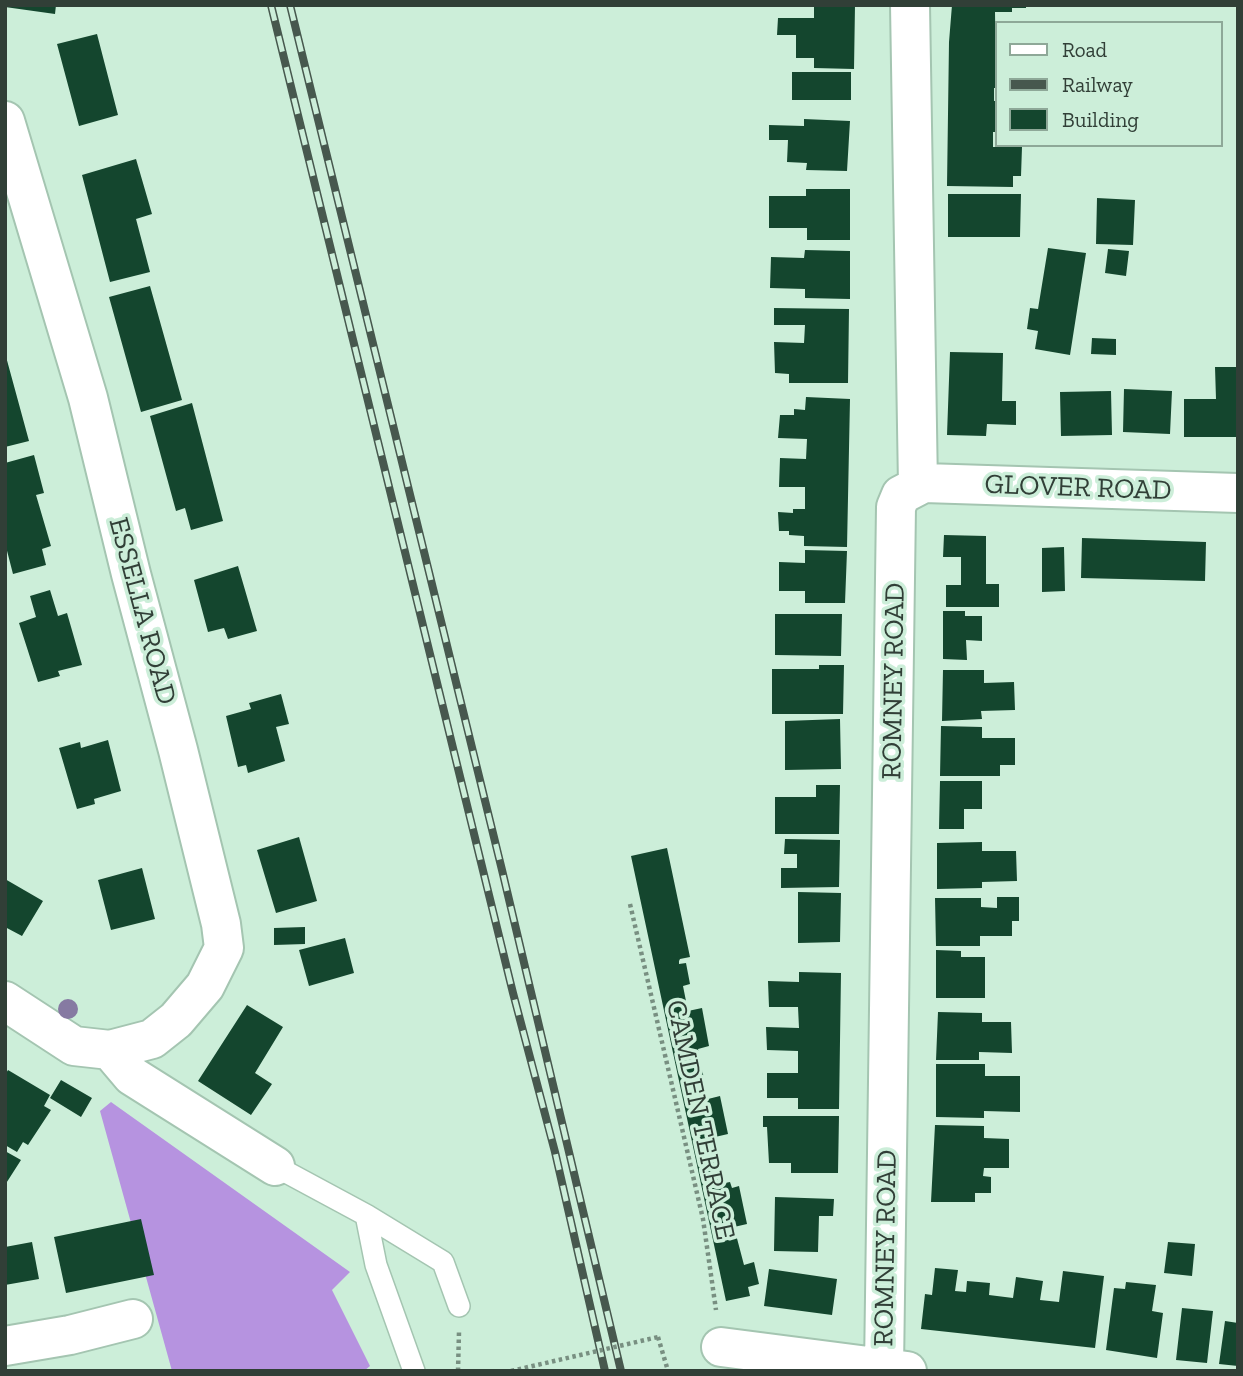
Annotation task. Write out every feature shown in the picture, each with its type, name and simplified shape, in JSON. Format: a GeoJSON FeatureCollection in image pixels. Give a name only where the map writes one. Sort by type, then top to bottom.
{"type":"FeatureCollection","features":[{"type":"Feature","properties":{"kind":"street"},"geometry":{"type":"LineString","coordinates":[[910,5],[918,486]]}},
{"type":"Feature","properties":{"kind":"street","name":"ESSELLA ROAD"},"geometry":{"type":"LineString","coordinates":[[5,121],[88,398],[188,790],[221,924],[224,948],[205,986],[176,1020],[152,1039],[110,1050],[74,1046],[5,1001]]}},
{"type":"Feature","properties":{"kind":"street","name":"GLOVER ROAD"},"geometry":{"type":"LineString","coordinates":[[918,486],[924,483],[1238,493]]}},
{"type":"Feature","properties":{"kind":"street","name":"ROMNEY ROAD"},"geometry":{"type":"LineString","coordinates":[[896,1369],[896,507],[901,495],[918,486]]}},
{"type":"Feature","properties":{"kind":"street"},"geometry":{"type":"LineString","coordinates":[[110,1050],[132,1076],[275,1166]]}},
{"type":"Feature","properties":{"kind":"street"},"geometry":{"type":"LineString","coordinates":[[5,1346],[70,1335],[133,1319]]}},
{"type":"Feature","properties":{"kind":"street"},"geometry":{"type":"LineString","coordinates":[[721,1347],[896,1369]]}},
{"type":"Feature","properties":{"kind":"lane"},"geometry":{"type":"LineString","coordinates":[[275,1166],[366,1215],[443,1262],[459,1306]]}},
{"type":"Feature","properties":{"kind":"lane"},"geometry":{"type":"LineString","coordinates":[[366,1215],[376,1265],[414,1371]]}},
{"type":"Feature","properties":{"kind":"path","name":"CAMDEN TERRACE"},"geometry":{"type":"LineString","coordinates":[[630,904],[703,1219],[721,1347]]}},
{"type":"Feature","properties":{"kind":"path"},"geometry":{"type":"LineString","coordinates":[[458,1371],[459,1306]]}},
{"type":"Feature","properties":{"kind":"path"},"geometry":{"type":"LineString","coordinates":[[511,1371],[658,1337],[668,1371]]}},
{"type":"Feature","properties":{"kind":"shaded area"},"geometry":{"type":"Polygon","coordinates":[[[111,1102],[350,1272],[332,1290],[370,1366],[364,1371],[172,1371],[100,1111],[111,1102]]]}},
{"type":"Feature","properties":{"kind":"building"},"geometry":{"type":"Polygon","coordinates":[[[5,5],[56,5],[55,14],[5,5]]]}},
{"type":"Feature","properties":{"kind":"building"},"geometry":{"type":"Polygon","coordinates":[[[814,5],[855,5],[854,69],[814,68],[814,58],[796,58],[796,35],[777,35],[778,18],[814,18],[814,5]]]}},
{"type":"Feature","properties":{"kind":"building"},"geometry":{"type":"Polygon","coordinates":[[[952,5],[1026,5],[1026,8],[1012,8],[1012,12],[995,12],[993,147],[1022,147],[1021,176],[1013,176],[1013,187],[947,186],[952,5]]]}},
{"type":"Feature","properties":{"kind":"building"},"geometry":{"type":"Polygon","coordinates":[[[97,34],[118,115],[79,126],[57,44],[97,34]]]}},
{"type":"Feature","properties":{"kind":"building"},"geometry":{"type":"Polygon","coordinates":[[[792,72],[851,72],[851,100],[792,100],[792,72]]]}},
{"type":"Feature","properties":{"kind":"building"},"geometry":{"type":"Polygon","coordinates":[[[804,119],[850,121],[847,171],[806,170],[807,163],[787,162],[788,140],[769,140],[769,125],[804,126],[804,119]]]}},
{"type":"Feature","properties":{"kind":"building"},"geometry":{"type":"Polygon","coordinates":[[[136,159],[152,214],[136,219],[150,272],[110,282],[82,175],[136,159]]]}},
{"type":"Feature","properties":{"kind":"building"},"geometry":{"type":"Polygon","coordinates":[[[806,189],[850,189],[850,240],[807,240],[807,228],[769,228],[769,196],[806,196],[806,189]]]}},
{"type":"Feature","properties":{"kind":"building"},"geometry":{"type":"Polygon","coordinates":[[[948,194],[1021,194],[1020,237],[948,237],[948,194]]]}},
{"type":"Feature","properties":{"kind":"building"},"geometry":{"type":"Polygon","coordinates":[[[1097,198],[1135,200],[1133,245],[1096,244],[1097,198]]]}},
{"type":"Feature","properties":{"kind":"building"},"geometry":{"type":"Polygon","coordinates":[[[1048,248],[1086,253],[1070,355],[1035,349],[1038,331],[1027,329],[1030,308],[1038,309],[1048,248]]]}},
{"type":"Feature","properties":{"kind":"building"},"geometry":{"type":"Polygon","coordinates":[[[1108,249],[1129,251],[1126,276],[1105,273],[1108,249]]]}},
{"type":"Feature","properties":{"kind":"building"},"geometry":{"type":"Polygon","coordinates":[[[805,250],[850,251],[850,299],[805,298],[805,289],[770,288],[771,257],[804,258],[805,250]]]}},
{"type":"Feature","properties":{"kind":"building"},"geometry":{"type":"Polygon","coordinates":[[[150,286],[182,400],[141,412],[109,297],[150,286]]]}},
{"type":"Feature","properties":{"kind":"building"},"geometry":{"type":"Polygon","coordinates":[[[774,308],[849,309],[848,383],[789,383],[789,374],[775,373],[774,342],[804,343],[805,325],[774,325],[774,308]]]}},
{"type":"Feature","properties":{"kind":"building"},"geometry":{"type":"Polygon","coordinates":[[[1092,338],[1116,339],[1116,355],[1091,354],[1092,338]]]}},
{"type":"Feature","properties":{"kind":"building"},"geometry":{"type":"Polygon","coordinates":[[[950,352],[1003,353],[1002,401],[1016,401],[1016,425],[987,424],[986,436],[947,435],[950,352]]]}},
{"type":"Feature","properties":{"kind":"building"},"geometry":{"type":"Polygon","coordinates":[[[5,353],[29,441],[5,447],[5,353]]]}},
{"type":"Feature","properties":{"kind":"building"},"geometry":{"type":"Polygon","coordinates":[[[1215,367],[1238,367],[1238,437],[1184,437],[1184,399],[1216,399],[1215,367]]]}},
{"type":"Feature","properties":{"kind":"building"},"geometry":{"type":"Polygon","coordinates":[[[1124,389],[1172,391],[1170,434],[1123,432],[1124,389]]]}},
{"type":"Feature","properties":{"kind":"building"},"geometry":{"type":"Polygon","coordinates":[[[1111,391],[1112,435],[1061,436],[1060,392],[1111,391]]]}},
{"type":"Feature","properties":{"kind":"building"},"geometry":{"type":"Polygon","coordinates":[[[806,397],[850,399],[847,547],[804,546],[804,536],[779,531],[778,512],[793,513],[793,509],[805,509],[805,487],[779,487],[780,458],[806,459],[807,439],[778,438],[780,415],[794,415],[794,409],[805,410],[806,397]]]}},
{"type":"Feature","properties":{"kind":"building"},"geometry":{"type":"Polygon","coordinates":[[[192,403],[223,521],[191,530],[185,508],[176,511],[150,416],[192,403]]]}},
{"type":"Feature","properties":{"kind":"building"},"geometry":{"type":"Polygon","coordinates":[[[34,455],[44,493],[36,495],[51,546],[42,549],[46,565],[13,574],[5,543],[5,463],[34,455]]]}},
{"type":"Feature","properties":{"kind":"building"},"geometry":{"type":"Polygon","coordinates":[[[944,535],[986,536],[986,584],[999,584],[999,607],[946,607],[946,585],[961,585],[961,557],[943,557],[944,535]]]}},
{"type":"Feature","properties":{"kind":"building"},"geometry":{"type":"Polygon","coordinates":[[[1082,538],[1206,542],[1205,581],[1081,578],[1082,538]]]}},
{"type":"Feature","properties":{"kind":"building"},"geometry":{"type":"Polygon","coordinates":[[[1064,547],[1065,591],[1042,592],[1042,548],[1064,547]]]}},
{"type":"Feature","properties":{"kind":"building"},"geometry":{"type":"Polygon","coordinates":[[[805,550],[847,551],[845,603],[805,603],[805,591],[779,591],[779,562],[805,563],[805,550]]]}},
{"type":"Feature","properties":{"kind":"building"},"geometry":{"type":"Polygon","coordinates":[[[238,566],[257,631],[228,639],[224,628],[208,632],[194,580],[238,566]]]}},
{"type":"Feature","properties":{"kind":"building"},"geometry":{"type":"Polygon","coordinates":[[[50,590],[58,616],[67,613],[82,665],[58,671],[60,676],[38,682],[19,623],[36,617],[30,596],[50,590]]]}},
{"type":"Feature","properties":{"kind":"building"},"geometry":{"type":"Polygon","coordinates":[[[943,611],[965,611],[965,616],[982,616],[982,641],[966,640],[967,660],[943,659],[943,611]]]}},
{"type":"Feature","properties":{"kind":"building"},"geometry":{"type":"Polygon","coordinates":[[[775,614],[842,614],[841,656],[775,655],[775,614]]]}},
{"type":"Feature","properties":{"kind":"building"},"geometry":{"type":"Polygon","coordinates":[[[819,665],[844,665],[843,714],[772,714],[772,669],[819,669],[819,665]]]}},
{"type":"Feature","properties":{"kind":"building"},"geometry":{"type":"Polygon","coordinates":[[[943,670],[984,670],[984,683],[1014,682],[1015,710],[981,711],[982,719],[942,721],[943,670]]]}},
{"type":"Feature","properties":{"kind":"building"},"geometry":{"type":"Polygon","coordinates":[[[281,694],[289,724],[276,727],[285,761],[248,773],[246,765],[238,767],[226,716],[251,709],[249,703],[281,694]]]}},
{"type":"Feature","properties":{"kind":"building"},"geometry":{"type":"Polygon","coordinates":[[[840,719],[841,769],[785,770],[785,721],[840,719]]]}},
{"type":"Feature","properties":{"kind":"building"},"geometry":{"type":"Polygon","coordinates":[[[941,726],[982,727],[982,738],[1015,738],[1015,765],[1000,765],[1000,776],[940,776],[941,726]]]}},
{"type":"Feature","properties":{"kind":"building"},"geometry":{"type":"Polygon","coordinates":[[[108,740],[121,791],[94,799],[95,804],[77,809],[59,748],[80,742],[81,748],[108,740]]]}},
{"type":"Feature","properties":{"kind":"building"},"geometry":{"type":"Polygon","coordinates":[[[940,781],[982,781],[982,809],[964,809],[964,829],[939,829],[940,781]]]}},
{"type":"Feature","properties":{"kind":"building"},"geometry":{"type":"Polygon","coordinates":[[[816,785],[840,785],[839,834],[775,834],[775,797],[816,797],[816,785]]]}},
{"type":"Feature","properties":{"kind":"building"},"geometry":{"type":"Polygon","coordinates":[[[299,837],[317,901],[276,913],[257,850],[299,837]]]}},
{"type":"Feature","properties":{"kind":"building"},"geometry":{"type":"Polygon","coordinates":[[[785,839],[840,840],[839,887],[781,888],[781,868],[797,868],[797,854],[784,854],[785,839]]]}},
{"type":"Feature","properties":{"kind":"building"},"geometry":{"type":"Polygon","coordinates":[[[982,842],[982,851],[1016,851],[1017,881],[982,882],[982,888],[937,889],[937,843],[982,842]]]}},
{"type":"Feature","properties":{"kind":"building"},"geometry":{"type":"Polygon","coordinates":[[[667,848],[690,957],[679,961],[679,964],[686,963],[690,984],[683,986],[688,1011],[702,1008],[709,1046],[698,1049],[708,1099],[720,1096],[728,1134],[715,1137],[725,1183],[730,1182],[732,1188],[739,1186],[747,1224],[734,1227],[744,1265],[754,1262],[759,1284],[748,1287],[750,1296],[726,1301],[631,856],[667,848]]]}},
{"type":"Feature","properties":{"kind":"building"},"geometry":{"type":"Polygon","coordinates":[[[142,868],[155,919],[111,930],[98,880],[142,868]]]}},
{"type":"Feature","properties":{"kind":"building"},"geometry":{"type":"Polygon","coordinates":[[[5,879],[43,901],[22,936],[5,927],[5,879]]]}},
{"type":"Feature","properties":{"kind":"building"},"geometry":{"type":"Polygon","coordinates":[[[798,892],[841,893],[840,942],[798,943],[798,892]]]}},
{"type":"Feature","properties":{"kind":"building"},"geometry":{"type":"Polygon","coordinates":[[[997,897],[1019,897],[1019,921],[1012,921],[1012,936],[980,936],[980,946],[936,946],[935,898],[981,898],[981,907],[997,908],[997,897]]]}},
{"type":"Feature","properties":{"kind":"building"},"geometry":{"type":"Polygon","coordinates":[[[305,927],[305,944],[274,945],[274,928],[305,927]]]}},
{"type":"Feature","properties":{"kind":"building"},"geometry":{"type":"Polygon","coordinates":[[[345,938],[354,973],[309,986],[299,950],[345,938]]]}},
{"type":"Feature","properties":{"kind":"building"},"geometry":{"type":"Polygon","coordinates":[[[936,950],[961,951],[961,957],[985,957],[985,998],[936,998],[936,950]]]}},
{"type":"Feature","properties":{"kind":"building"},"geometry":{"type":"Polygon","coordinates":[[[799,972],[841,973],[839,1109],[798,1109],[798,1098],[767,1098],[767,1073],[798,1073],[798,1051],[767,1050],[766,1027],[799,1028],[798,1007],[769,1007],[768,981],[799,982],[799,972]]]}},
{"type":"Feature","properties":{"kind":"building"},"geometry":{"type":"Polygon","coordinates":[[[247,1005],[283,1027],[255,1073],[272,1084],[251,1115],[198,1081],[247,1005]]]}},
{"type":"Feature","properties":{"kind":"building"},"geometry":{"type":"Polygon","coordinates":[[[938,1012],[982,1013],[982,1022],[1011,1022],[1012,1053],[979,1052],[979,1060],[936,1060],[938,1012]]]}},
{"type":"Feature","properties":{"kind":"building"},"geometry":{"type":"Polygon","coordinates":[[[936,1064],[985,1064],[985,1076],[1020,1076],[1020,1112],[984,1111],[984,1118],[936,1117],[936,1064]]]}},
{"type":"Feature","properties":{"kind":"building"},"geometry":{"type":"Polygon","coordinates":[[[8,1070],[50,1095],[44,1106],[51,1110],[28,1145],[23,1142],[17,1152],[5,1145],[5,1075],[8,1070]]]}},
{"type":"Feature","properties":{"kind":"building"},"geometry":{"type":"Polygon","coordinates":[[[61,1080],[92,1098],[81,1117],[50,1098],[61,1080]]]}},
{"type":"Feature","properties":{"kind":"building"},"geometry":{"type":"Polygon","coordinates":[[[763,1116],[839,1116],[838,1173],[791,1173],[791,1163],[769,1163],[767,1127],[763,1127],[763,1116]]]}},
{"type":"Feature","properties":{"kind":"building"},"geometry":{"type":"Polygon","coordinates":[[[935,1125],[984,1126],[984,1138],[1009,1139],[1009,1168],[984,1168],[983,1176],[991,1177],[991,1193],[975,1193],[975,1202],[931,1202],[935,1125]]]}},
{"type":"Feature","properties":{"kind":"building"},"geometry":{"type":"Polygon","coordinates":[[[5,1151],[21,1160],[5,1185],[5,1151]]]}},
{"type":"Feature","properties":{"kind":"building"},"geometry":{"type":"Polygon","coordinates":[[[775,1197],[834,1199],[833,1216],[819,1216],[818,1252],[774,1251],[775,1197]]]}},
{"type":"Feature","properties":{"kind":"building"},"geometry":{"type":"Polygon","coordinates":[[[141,1219],[154,1275],[66,1293],[54,1237],[141,1219]]]}},
{"type":"Feature","properties":{"kind":"building"},"geometry":{"type":"Polygon","coordinates":[[[32,1242],[39,1279],[5,1285],[5,1247],[32,1242]]]}},
{"type":"Feature","properties":{"kind":"building"},"geometry":{"type":"Polygon","coordinates":[[[1168,1242],[1195,1244],[1192,1276],[1164,1273],[1168,1242]]]}},
{"type":"Feature","properties":{"kind":"building"},"geometry":{"type":"Polygon","coordinates":[[[935,1268],[958,1270],[955,1291],[966,1292],[967,1281],[990,1283],[989,1295],[1013,1298],[1016,1277],[1043,1281],[1040,1300],[1059,1302],[1063,1271],[1104,1276],[1095,1348],[921,1329],[925,1294],[932,1295],[935,1268]]]}},
{"type":"Feature","properties":{"kind":"building"},"geometry":{"type":"Polygon","coordinates":[[[769,1269],[837,1279],[832,1315],[764,1306],[769,1269]]]}},
{"type":"Feature","properties":{"kind":"building"},"geometry":{"type":"Polygon","coordinates":[[[1126,1282],[1156,1285],[1152,1311],[1163,1313],[1157,1358],[1106,1350],[1114,1288],[1125,1289],[1126,1282]]]}},
{"type":"Feature","properties":{"kind":"building"},"geometry":{"type":"Polygon","coordinates":[[[1182,1308],[1213,1311],[1207,1363],[1176,1360],[1182,1308]]]}},
{"type":"Feature","properties":{"kind":"building"},"geometry":{"type":"Polygon","coordinates":[[[1225,1321],[1238,1323],[1238,1366],[1219,1364],[1225,1321]]]}},
{"type":"Feature","properties":{"kind":"railway"},"geometry":{"type":"LineString","coordinates":[[271,5],[513,993],[555,1152],[605,1371]]}},
{"type":"Feature","properties":{"kind":"railway"},"geometry":{"type":"LineString","coordinates":[[290,5],[502,870],[621,1371]]}}]}
